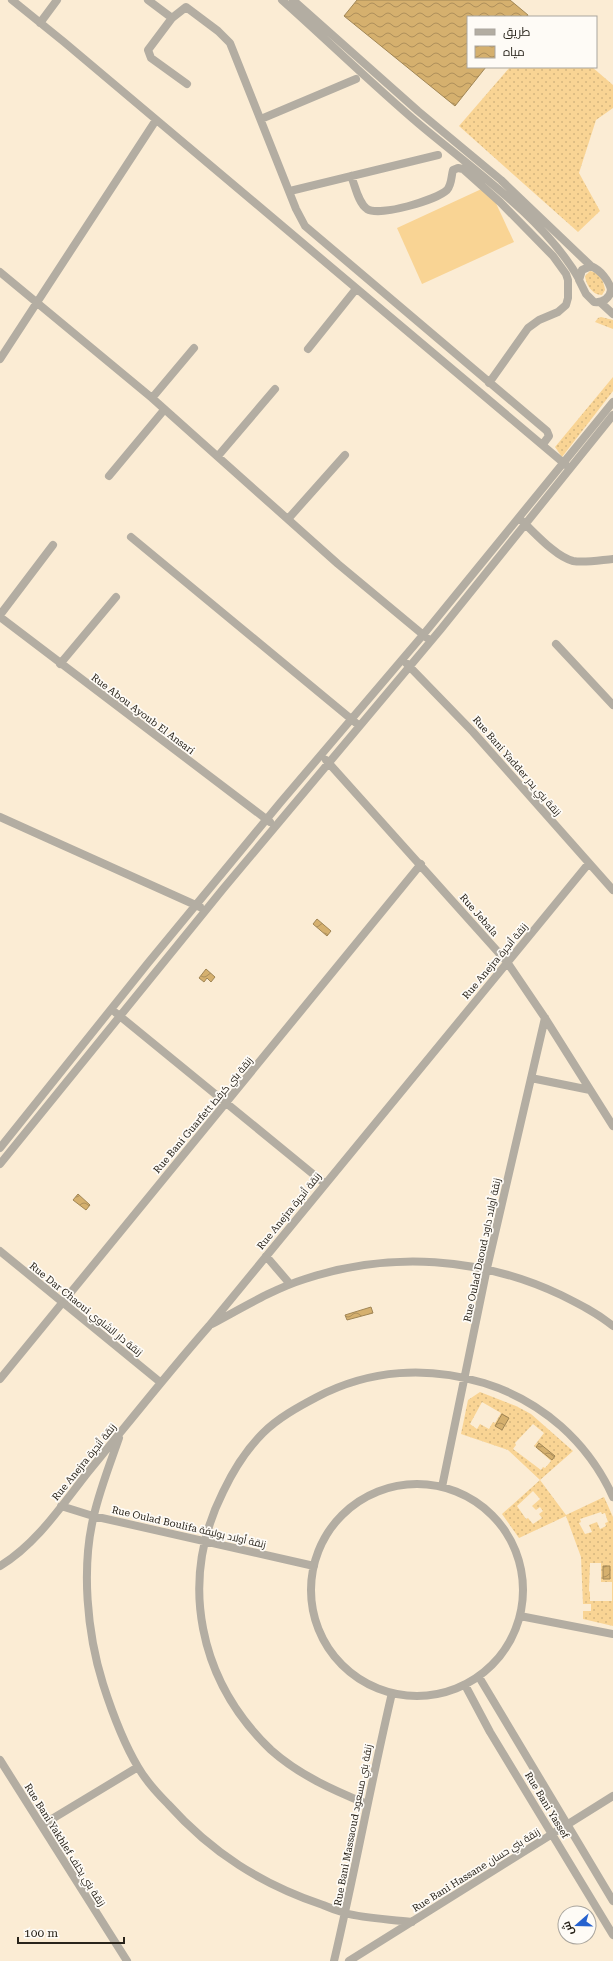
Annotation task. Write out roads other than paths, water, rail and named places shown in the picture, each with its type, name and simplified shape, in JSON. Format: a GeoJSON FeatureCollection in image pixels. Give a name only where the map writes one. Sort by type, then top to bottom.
{"type":"FeatureCollection","features":[{"type":"Feature","properties":{"kind":"street"},"geometry":{"type":"LineString","coordinates":[[12,0],[543,444],[566,465]]}},
{"type":"Feature","properties":{"kind":"street"},"geometry":{"type":"LineString","coordinates":[[40,23],[57,0]]}},
{"type":"Feature","properties":{"kind":"street"},"geometry":{"type":"LineString","coordinates":[[148,0],[172,18]]}},
{"type":"Feature","properties":{"kind":"street"},"geometry":{"type":"LineString","coordinates":[[282,0],[419,124],[532,221],[556,245],[579,279],[588,297],[595,303],[608,298],[612,290],[605,278],[501,180],[418,111],[293,0]]}},
{"type":"Feature","properties":{"kind":"street"},"geometry":{"type":"LineString","coordinates":[[188,84],[153,60],[148,52],[150,47],[172,18],[182,9],[188,8],[227,39],[234,52],[299,217],[305,226],[547,431],[549,435],[543,444]]}},
{"type":"Feature","properties":{"kind":"street"},"geometry":{"type":"LineString","coordinates":[[261,119],[356,79]]}},
{"type":"Feature","properties":{"kind":"street"},"geometry":{"type":"LineString","coordinates":[[0,359],[156,120]]}},
{"type":"Feature","properties":{"kind":"street"},"geometry":{"type":"LineString","coordinates":[[290,191],[438,154]]}},
{"type":"Feature","properties":{"kind":"street"},"geometry":{"type":"LineString","coordinates":[[351,176],[362,204],[366,209],[374,211],[390,210],[419,203],[443,193],[448,188],[453,170],[458,168],[463,169],[500,202],[553,256],[566,274],[569,292],[566,305],[558,312],[536,322],[528,328],[489,383]]}},
{"type":"Feature","properties":{"kind":"street"},"geometry":{"type":"LineString","coordinates":[[579,279],[582,270],[591,266]]}},
{"type":"Feature","properties":{"kind":"street"},"geometry":{"type":"LineString","coordinates":[[0,272],[152,398],[338,564],[431,641]]}},
{"type":"Feature","properties":{"kind":"street"},"geometry":{"type":"LineString","coordinates":[[308,349],[356,289]]}},
{"type":"Feature","properties":{"kind":"street"},"geometry":{"type":"LineString","coordinates":[[600,302],[613,314]]}},
{"type":"Feature","properties":{"kind":"street"},"geometry":{"type":"LineString","coordinates":[[152,398],[194,348]]}},
{"type":"Feature","properties":{"kind":"street"},"geometry":{"type":"LineString","coordinates":[[218,456],[275,389]]}},
{"type":"Feature","properties":{"kind":"street"},"geometry":{"type":"LineString","coordinates":[[0,1164],[119,1015],[274,826],[431,641],[525,524],[566,465],[613,402]]}},
{"type":"Feature","properties":{"kind":"street"},"geometry":{"type":"LineString","coordinates":[[109,476],[164,410]]}},
{"type":"Feature","properties":{"kind":"street"},"geometry":{"type":"LineString","coordinates":[[0,1148],[196,905],[402,660],[518,518],[613,415]]}},
{"type":"Feature","properties":{"kind":"street"},"geometry":{"type":"LineString","coordinates":[[288,519],[345,455]]}},
{"type":"Feature","properties":{"kind":"street"},"geometry":{"type":"LineString","coordinates":[[518,518],[555,551],[568,559],[577,561],[613,559]]}},
{"type":"Feature","properties":{"kind":"street"},"geometry":{"type":"LineString","coordinates":[[131,537],[360,726]]}},
{"type":"Feature","properties":{"kind":"street"},"geometry":{"type":"LineString","coordinates":[[0,616],[53,545]]}},
{"type":"Feature","properties":{"kind":"street"},"geometry":{"type":"LineString","coordinates":[[60,664],[116,597]]}},
{"type":"Feature","properties":{"kind":"street","name":"Rue Abou Ayoub El Ansari"},"geometry":{"type":"LineString","coordinates":[[0,616],[60,664],[274,826]]}},
{"type":"Feature","properties":{"kind":"street"},"geometry":{"type":"LineString","coordinates":[[556,644],[613,705]]}},
{"type":"Feature","properties":{"kind":"street","name":"Rue Bani Yadder زنقة بني يدر"},"geometry":{"type":"LineString","coordinates":[[402,660],[473,732],[613,890]]}},
{"type":"Feature","properties":{"kind":"street","name":"Rue Jebala"},"geometry":{"type":"LineString","coordinates":[[321,755],[421,864],[507,962],[545,1018],[613,1126]]}},
{"type":"Feature","properties":{"kind":"street"},"geometry":{"type":"LineString","coordinates":[[0,817],[205,910]]}},
{"type":"Feature","properties":{"kind":"street","name":"Rue Anejra زنقة أنجرة"},"geometry":{"type":"LineString","coordinates":[[0,1566],[24,1548],[61,1506],[160,1382],[209,1326],[324,1183],[589,863]]}},
{"type":"Feature","properties":{"kind":"street","name":"Rue Bani Guarfett زنقة بني كرفط"},"geometry":{"type":"LineString","coordinates":[[0,1380],[62,1301],[227,1103],[421,864]]}},
{"type":"Feature","properties":{"kind":"street"},"geometry":{"type":"LineString","coordinates":[[111,1009],[324,1183]]}},
{"type":"Feature","properties":{"kind":"street","name":"Rue Oulad Daoud زنقة أولاد داود"},"geometry":{"type":"LineString","coordinates":[[442,1487],[487,1268],[545,1018]]}},
{"type":"Feature","properties":{"kind":"street"},"geometry":{"type":"LineString","coordinates":[[531,1078],[590,1090]]}},
{"type":"Feature","properties":{"kind":"street","name":"Rue Dar Chaoui زنقة دار الشاوي"},"geometry":{"type":"LineString","coordinates":[[0,1251],[160,1382]]}},
{"type":"Feature","properties":{"kind":"street"},"geometry":{"type":"LineString","coordinates":[[266,1256],[290,1284]]}},
{"type":"Feature","properties":{"kind":"street"},"geometry":{"type":"LineString","coordinates":[[209,1326],[290,1284],[340,1270],[400,1261],[434,1262],[487,1268],[524,1279],[548,1288],[576,1302],[613,1326]]}},
{"type":"Feature","properties":{"kind":"street"},"geometry":{"type":"LineString","coordinates":[[367,1804],[320,1783],[284,1761],[254,1731],[229,1699],[213,1666],[204,1637],[199,1596],[205,1541],[217,1503],[246,1452],[262,1434],[283,1416],[328,1391],[372,1376],[395,1372],[422,1372],[465,1378],[506,1391],[544,1413],[559,1424],[583,1448],[600,1472],[613,1497]]}},
{"type":"Feature","properties":{"kind":"street"},"geometry":{"type":"LineString","coordinates":[[121,1432],[93,1516],[87,1577],[90,1626],[95,1652],[113,1713],[138,1768],[160,1796],[187,1825],[225,1857],[264,1881],[286,1892],[345,1913],[412,1922]]}},
{"type":"Feature","properties":{"kind":"street"},"geometry":{"type":"LineString","coordinates":[[418,1484],[442,1487],[464,1495],[484,1508],[501,1525],[513,1546],[521,1569],[523,1592],[520,1616],[514,1634],[505,1650],[493,1665],[479,1677],[465,1685],[444,1693],[422,1696],[392,1693],[372,1686],[355,1676],[339,1662],[327,1646],[318,1627],[313,1607],[311,1586],[314,1566],[322,1543],[334,1523],[352,1506],[365,1498],[394,1486],[418,1484]]}},
{"type":"Feature","properties":{"kind":"street","name":"Rue Oulad Boulifa زنقة أولاد بوليفة"},"geometry":{"type":"LineString","coordinates":[[61,1506],[93,1516],[314,1566]]}},
{"type":"Feature","properties":{"kind":"street"},"geometry":{"type":"LineString","coordinates":[[520,1616],[613,1634]]}},
{"type":"Feature","properties":{"kind":"street","name":"Rue Bani Yassef"},"geometry":{"type":"LineString","coordinates":[[479,1677],[613,1900]]}},
{"type":"Feature","properties":{"kind":"street","name":"Rue Bani Yassef"},"geometry":{"type":"LineString","coordinates":[[465,1685],[490,1732],[613,1935]]}},
{"type":"Feature","properties":{"kind":"street","name":"Rue Bani Massaoud زنقة بني مسعود"},"geometry":{"type":"LineString","coordinates":[[334,1961],[392,1693]]}},
{"type":"Feature","properties":{"kind":"street","name":"Rue Bani Yakhlef زنقة بني يخلف"},"geometry":{"type":"LineString","coordinates":[[0,1760],[127,1961]]}},
{"type":"Feature","properties":{"kind":"street"},"geometry":{"type":"LineString","coordinates":[[42,1825],[138,1768]]}},
{"type":"Feature","properties":{"kind":"street","name":"Rue Bani Hassane زنقة بني حسان"},"geometry":{"type":"LineString","coordinates":[[349,1961],[553,1835],[613,1796]]}},
{"type":"Feature","properties":{"kind":"water"},"geometry":{"type":"Polygon","coordinates":[[[357,0],[510,0],[528,15],[467,16],[467,68],[485,68],[455,106],[344,16],[357,0]]]}},
{"type":"Feature","properties":{"kind":"water"},"geometry":{"type":"Polygon","coordinates":[[[317,919],[331,931],[327,936],[313,924],[317,919]]]}},
{"type":"Feature","properties":{"kind":"water"},"geometry":{"type":"Polygon","coordinates":[[[206,969],[215,977],[211,982],[207,978],[204,982],[199,978],[206,969]]]}},
{"type":"Feature","properties":{"kind":"water"},"geometry":{"type":"Polygon","coordinates":[[[78,1194],[90,1205],[86,1210],[73,1200],[78,1194]]]}},
{"type":"Feature","properties":{"kind":"water"},"geometry":{"type":"Polygon","coordinates":[[[371,1307],[373,1313],[347,1320],[345,1315],[371,1307]]]}},
{"type":"Feature","properties":{"kind":"water"},"geometry":{"type":"Polygon","coordinates":[[[502,1414],[509,1418],[502,1430],[495,1426],[502,1414]]]}},
{"type":"Feature","properties":{"kind":"water"},"geometry":{"type":"Polygon","coordinates":[[[539,1443],[555,1456],[552,1460],[536,1447],[539,1443]]]}},
{"type":"Feature","properties":{"kind":"water"},"geometry":{"type":"Polygon","coordinates":[[[603,1566],[610,1566],[610,1579],[603,1579],[603,1566]]]}}]}
